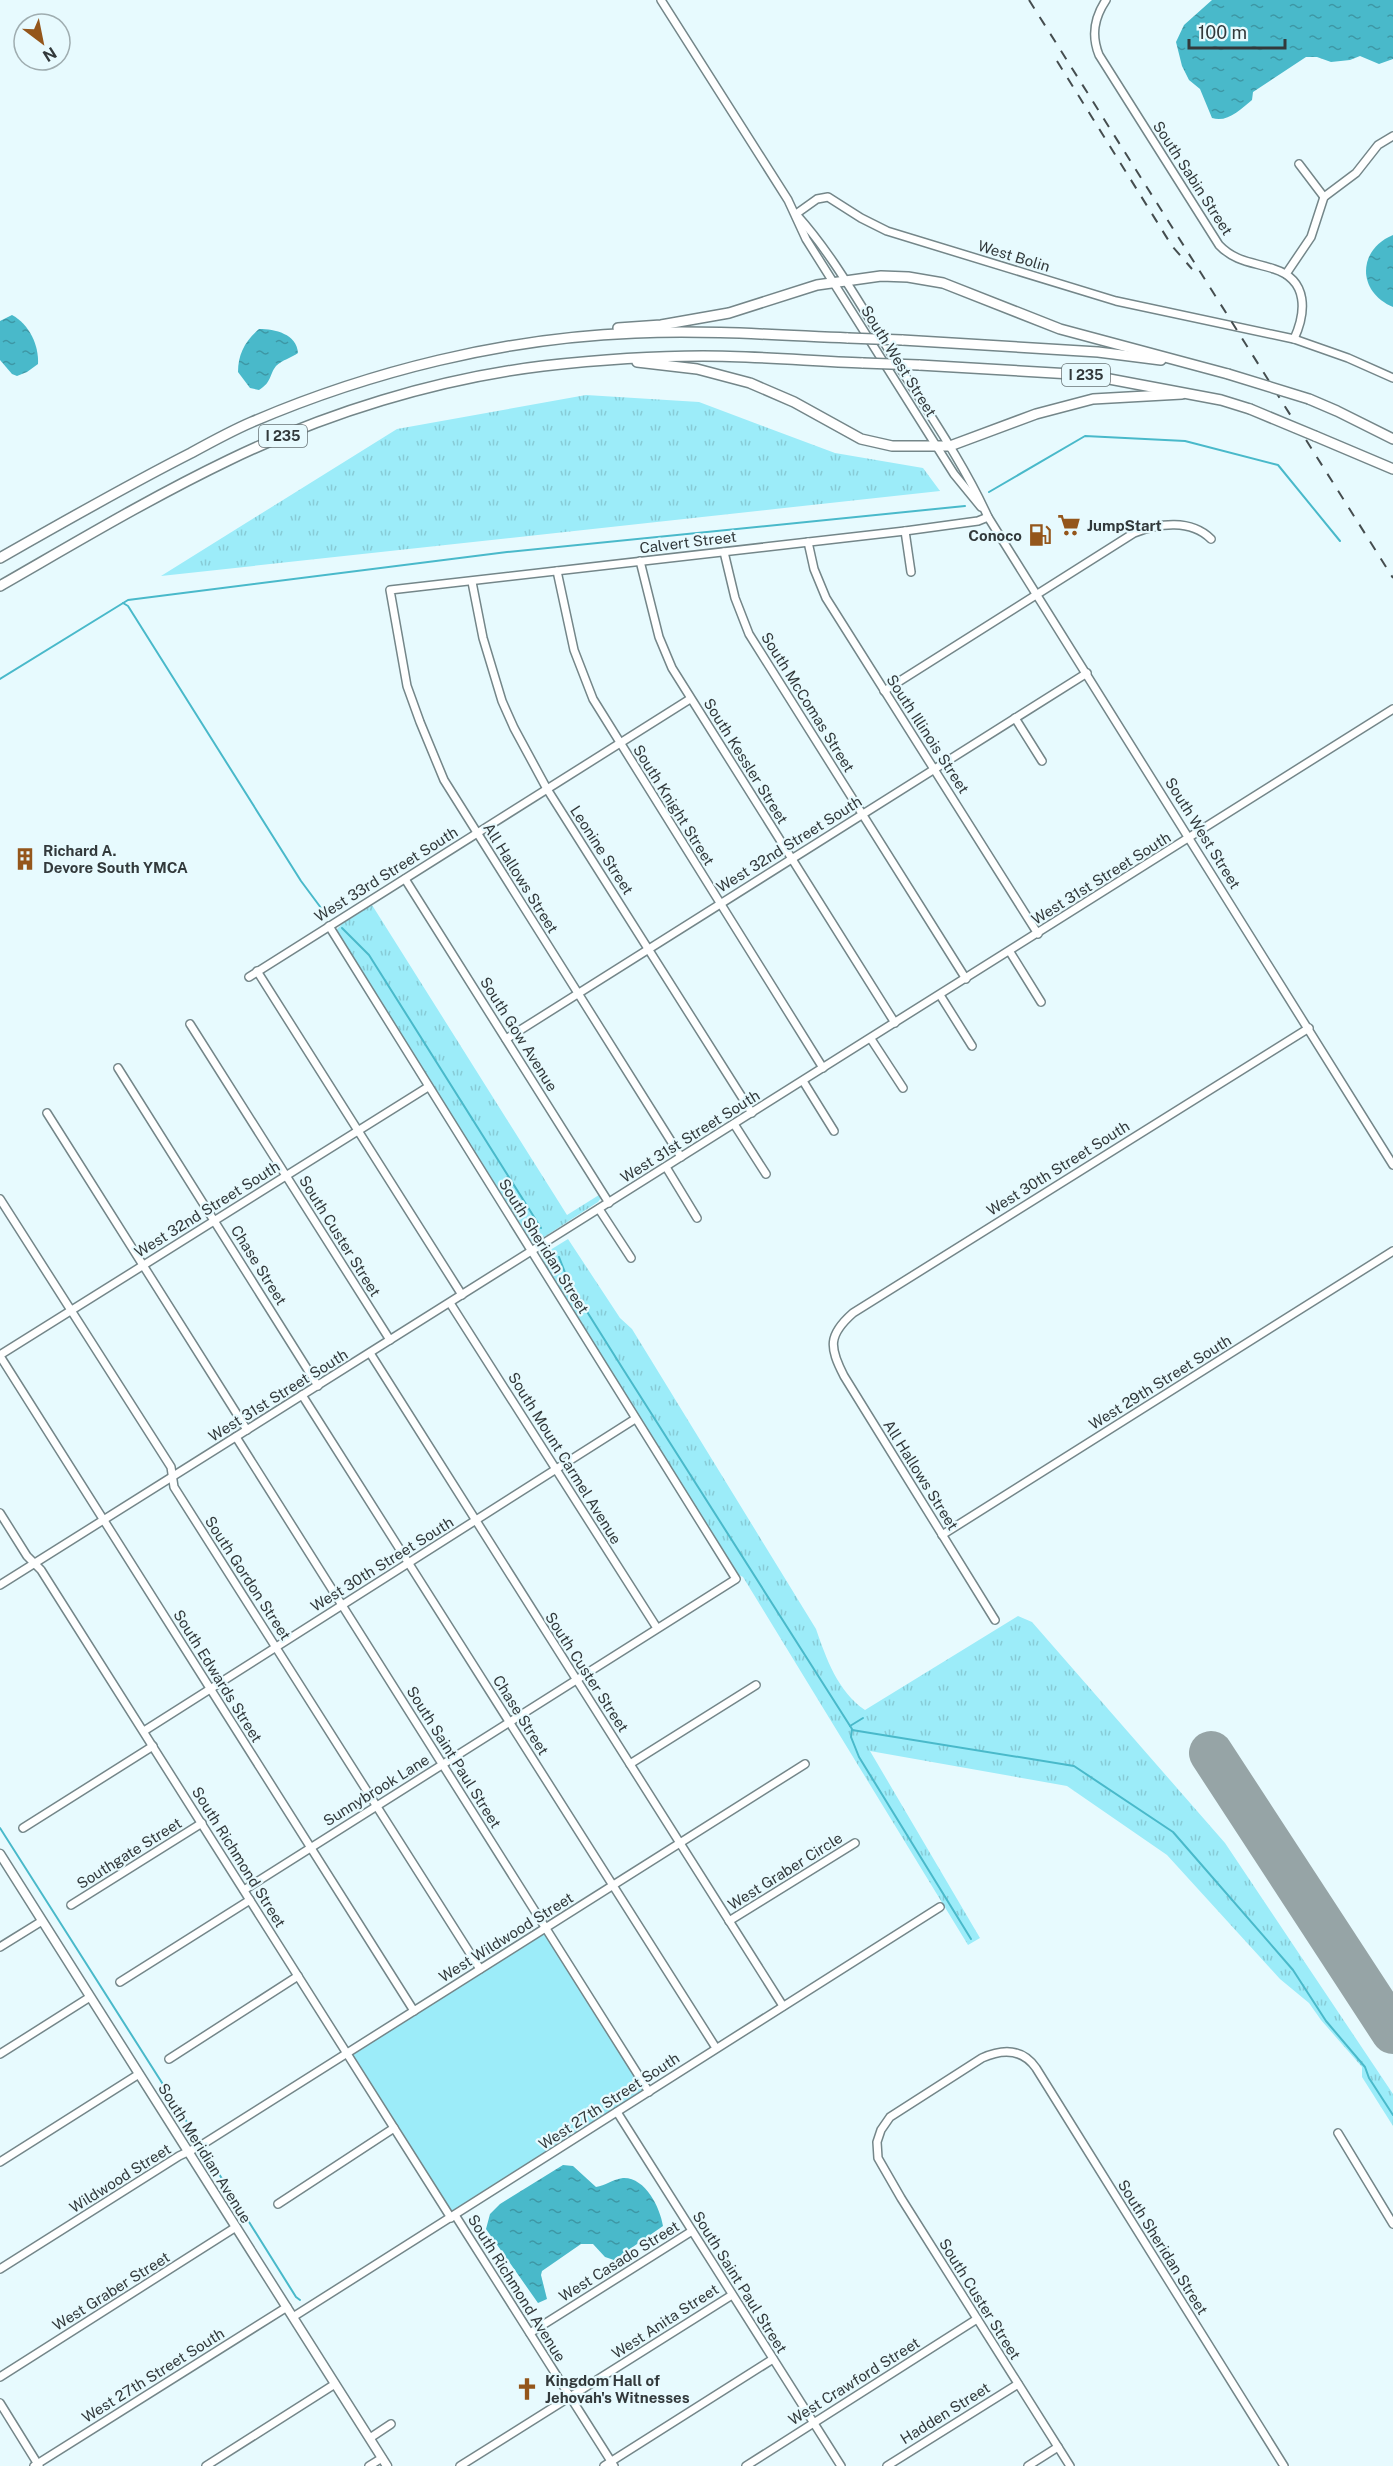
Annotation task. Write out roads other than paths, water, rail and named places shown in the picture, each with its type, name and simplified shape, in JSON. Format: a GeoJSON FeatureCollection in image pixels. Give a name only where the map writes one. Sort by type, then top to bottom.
{"type":"FeatureCollection","features":[{"type":"Feature","properties":{"kind":"highway"},"geometry":{"type":"LineString","coordinates":[[548,340],[605,330],[708,318],[817,285],[881,276],[908,277],[943,283],[1040,322],[1188,363]]}},
{"type":"Feature","properties":{"kind":"highway","name":"I 235"},"geometry":{"type":"LineString","coordinates":[[0,558],[150,473],[250,422],[329,393],[406,370],[501,347],[548,340],[668,333],[902,340],[1098,352],[1188,363],[1228,374],[1309,399],[1393,440]]}},
{"type":"Feature","properties":{"kind":"highway","name":"I 235"},"geometry":{"type":"LineString","coordinates":[[0,586],[164,494],[229,460],[288,434],[367,406],[435,387],[532,368],[592,361],[705,356],[1088,375],[1221,400],[1250,409],[1393,469]]}},
{"type":"Feature","properties":{"kind":"highway"},"geometry":{"type":"LineString","coordinates":[[592,361],[672,366],[716,374],[775,392],[861,439],[892,446],[950,446],[1075,402],[1108,396],[1182,394]]}},
{"type":"Feature","properties":{"kind":"main road","name":"South Meridian Avenue"},"geometry":{"type":"LineString","coordinates":[[0,1854],[385,2462]]}},
{"type":"Feature","properties":{"kind":"street","name":"South West Street"},"geometry":{"type":"LineString","coordinates":[[661,0],[796,214],[813,233],[846,281],[974,485],[988,517]]}},
{"type":"Feature","properties":{"kind":"street","name":"South Sabin Street"},"geometry":{"type":"LineString","coordinates":[[1106,0],[1099,10],[1094,29],[1099,55],[1219,245],[1231,256],[1245,263],[1286,274]]}},
{"type":"Feature","properties":{"kind":"street"},"geometry":{"type":"LineString","coordinates":[[1393,136],[1378,145],[1356,173],[1324,197],[1311,237],[1286,274],[1300,291],[1303,303],[1302,318],[1294,339],[1348,358],[1393,378]]}},
{"type":"Feature","properties":{"kind":"street"},"geometry":{"type":"LineString","coordinates":[[1299,164],[1324,197]]}},
{"type":"Feature","properties":{"kind":"street","name":"West Bolin"},"geometry":{"type":"LineString","coordinates":[[796,214],[817,199],[828,198],[887,231],[1116,301],[1294,339]]}},
{"type":"Feature","properties":{"kind":"street","name":"South West Street"},"geometry":{"type":"LineString","coordinates":[[796,214],[806,239],[954,474],[988,517],[1038,594],[1308,1028],[1390,1155],[1393,1165]]}},
{"type":"Feature","properties":{"kind":"street","name":"Calvert Street"},"geometry":{"type":"LineString","coordinates":[[390,590],[905,531],[978,521],[988,517]]}},
{"type":"Feature","properties":{"kind":"street"},"geometry":{"type":"LineString","coordinates":[[884,691],[1134,532],[1152,526],[1195,528],[1204,531],[1212,539]]}},
{"type":"Feature","properties":{"kind":"street"},"geometry":{"type":"LineString","coordinates":[[905,531],[911,572]]}},
{"type":"Feature","properties":{"kind":"street","name":"South Illinois Street"},"geometry":{"type":"LineString","coordinates":[[808,542],[814,569],[823,592],[1038,934]]}},
{"type":"Feature","properties":{"kind":"street","name":"South McComas Street"},"geometry":{"type":"LineString","coordinates":[[724,552],[733,591],[746,627],[966,979]]}},
{"type":"Feature","properties":{"kind":"street","name":"South Kessler Street"},"geometry":{"type":"LineString","coordinates":[[640,561],[659,638],[672,668],[895,1023]]}},
{"type":"Feature","properties":{"kind":"street","name":"South Knight Street"},"geometry":{"type":"LineString","coordinates":[[557,571],[578,663],[593,699],[823,1068]]}},
{"type":"Feature","properties":{"kind":"street","name":"Leonine Street"},"geometry":{"type":"LineString","coordinates":[[472,582],[483,638],[502,701],[514,728],[547,789],[752,1113]]}},
{"type":"Feature","properties":{"kind":"street","name":"All Hallows Street"},"geometry":{"type":"LineString","coordinates":[[390,590],[403,670],[416,713],[444,780],[681,1157]]}},
{"type":"Feature","properties":{"kind":"street","name":"West 32nd Street South"},"geometry":{"type":"LineString","coordinates":[[506,1039],[1087,673]]}},
{"type":"Feature","properties":{"kind":"street","name":"West 33rd Street South"},"geometry":{"type":"LineString","coordinates":[[249,977],[690,699]]}},
{"type":"Feature","properties":{"kind":"street","name":"West 31st Street South"},"geometry":{"type":"LineString","coordinates":[[0,1585],[1010,952],[1393,709]]}},
{"type":"Feature","properties":{"kind":"street"},"geometry":{"type":"LineString","coordinates":[[1016,718],[1042,761]]}},
{"type":"Feature","properties":{"kind":"street","name":"South Gow Avenue"},"geometry":{"type":"LineString","coordinates":[[405,879],[609,1203]]}},
{"type":"Feature","properties":{"kind":"street","name":"South Sheridan Street"},"geometry":{"type":"LineString","coordinates":[[329,926],[736,1579]]}},
{"type":"Feature","properties":{"kind":"street"},"geometry":{"type":"LineString","coordinates":[[1010,952],[1041,1002]]}},
{"type":"Feature","properties":{"kind":"street"},"geometry":{"type":"LineString","coordinates":[[257,971],[462,1295]]}},
{"type":"Feature","properties":{"kind":"street"},"geometry":{"type":"LineString","coordinates":[[940,995],[972,1046]]}},
{"type":"Feature","properties":{"kind":"street","name":"South Custer Street"},"geometry":{"type":"LineString","coordinates":[[190,1024],[390,1340]]}},
{"type":"Feature","properties":{"kind":"street","name":"West 30th Street South"},"geometry":{"type":"LineString","coordinates":[[833,1342],[839,1325],[853,1313],[1308,1028]]}},
{"type":"Feature","properties":{"kind":"street"},"geometry":{"type":"LineString","coordinates":[[871,1039],[903,1088]]}},
{"type":"Feature","properties":{"kind":"street","name":"Chase Street"},"geometry":{"type":"LineString","coordinates":[[118,1068],[318,1386]]}},
{"type":"Feature","properties":{"kind":"street"},"geometry":{"type":"LineString","coordinates":[[802,1081],[834,1131]]}},
{"type":"Feature","properties":{"kind":"street","name":"West 32nd Street South"},"geometry":{"type":"LineString","coordinates":[[0,1355],[428,1087]]}},
{"type":"Feature","properties":{"kind":"street"},"geometry":{"type":"LineString","coordinates":[[47,1113],[247,1430]]}},
{"type":"Feature","properties":{"kind":"street"},"geometry":{"type":"LineString","coordinates":[[734,1124],[766,1174]]}},
{"type":"Feature","properties":{"kind":"street"},"geometry":{"type":"LineString","coordinates":[[666,1167],[697,1218]]}},
{"type":"Feature","properties":{"kind":"street","name":"South Gordon Street"},"geometry":{"type":"LineString","coordinates":[[0,1199],[171,1467],[174,1487],[480,1969]]}},
{"type":"Feature","properties":{"kind":"street"},"geometry":{"type":"LineString","coordinates":[[599,1209],[631,1258]]}},
{"type":"Feature","properties":{"kind":"street","name":"West 29th Street South"},"geometry":{"type":"LineString","coordinates":[[942,1535],[1393,1251]]}},
{"type":"Feature","properties":{"kind":"street","name":"South Mount Carmel Avenue"},"geometry":{"type":"LineString","coordinates":[[450,1303],[657,1628]]}},
{"type":"Feature","properties":{"kind":"street","name":"All Hallows Street"},"geometry":{"type":"LineString","coordinates":[[833,1342],[833,1356],[843,1376],[995,1620]]}},
{"type":"Feature","properties":{"kind":"street","name":"South Custer Street"},"geometry":{"type":"LineString","coordinates":[[370,1353],[783,2006]]}},
{"type":"Feature","properties":{"kind":"street","name":"South Edwards Street"},"geometry":{"type":"LineString","coordinates":[[0,1355],[414,2011]]}},
{"type":"Feature","properties":{"kind":"street","name":"Chase Street"},"geometry":{"type":"LineString","coordinates":[[302,1395],[716,2048]]}},
{"type":"Feature","properties":{"kind":"street","name":"West 30th Street South"},"geometry":{"type":"LineString","coordinates":[[144,1731],[635,1419]]}},
{"type":"Feature","properties":{"kind":"street","name":"South Saint Paul Street"},"geometry":{"type":"LineString","coordinates":[[236,1437],[649,2092]]}},
{"type":"Feature","properties":{"kind":"street","name":"South Richmond Street"},"geometry":{"type":"LineString","coordinates":[[0,1513],[144,1731],[394,2128],[453,2216]]}},
{"type":"Feature","properties":{"kind":"street","name":"Sunnybrook Lane"},"geometry":{"type":"LineString","coordinates":[[244,1890],[736,1579]]}},
{"type":"Feature","properties":{"kind":"street"},"geometry":{"type":"LineString","coordinates":[[630,1764],[756,1685]]}},
{"type":"Feature","properties":{"kind":"street"},"geometry":{"type":"LineString","coordinates":[[23,1828],[153,1746]]}},
{"type":"Feature","properties":{"kind":"street","name":"West Wildwood Street"},"geometry":{"type":"LineString","coordinates":[[347,2053],[804,1764]]}},
{"type":"Feature","properties":{"kind":"street","name":"Southgate Street"},"geometry":{"type":"LineString","coordinates":[[71,1905],[202,1823]]}},
{"type":"Feature","properties":{"kind":"street","name":"West Graber Circle"},"geometry":{"type":"LineString","coordinates":[[729,1921],[855,1843]]}},
{"type":"Feature","properties":{"kind":"street"},"geometry":{"type":"LineString","coordinates":[[120,1982],[250,1900]]}},
{"type":"Feature","properties":{"kind":"street","name":"West 27th Street South"},"geometry":{"type":"LineString","coordinates":[[293,2317],[940,1907]]}},
{"type":"Feature","properties":{"kind":"street"},"geometry":{"type":"LineString","coordinates":[[0,1947],[42,1921]]}},
{"type":"Feature","properties":{"kind":"street"},"geometry":{"type":"LineString","coordinates":[[169,2059],[298,1976]]}},
{"type":"Feature","properties":{"kind":"street"},"geometry":{"type":"LineString","coordinates":[[0,2054],[90,1997]]}},
{"type":"Feature","properties":{"kind":"street","name":"South Sheridan Street"},"geometry":{"type":"LineString","coordinates":[[1012,2051],[1028,2058],[1036,2068],[1284,2466]]}},
{"type":"Feature","properties":{"kind":"street","name":"South Custer Street"},"geometry":{"type":"LineString","coordinates":[[1012,2051],[994,2053],[982,2058],[890,2118],[881,2130],[877,2142],[878,2158],[1070,2466]]}},
{"type":"Feature","properties":{"kind":"street","name":"Wildwood Street"},"geometry":{"type":"LineString","coordinates":[[0,2269],[347,2053]]}},
{"type":"Feature","properties":{"kind":"street"},"geometry":{"type":"LineString","coordinates":[[0,2162],[139,2074]]}},
{"type":"Feature","properties":{"kind":"street","name":"South Saint Paul Street"},"geometry":{"type":"LineString","coordinates":[[617,2112],[841,2466]]}},
{"type":"Feature","properties":{"kind":"street"},"geometry":{"type":"LineString","coordinates":[[278,2204],[394,2128]]}},
{"type":"Feature","properties":{"kind":"street"},"geometry":{"type":"LineString","coordinates":[[1338,2133],[1393,2224]]}},
{"type":"Feature","properties":{"kind":"street","name":"South Richmond Avenue"},"geometry":{"type":"LineString","coordinates":[[453,2216],[613,2464]]}},
{"type":"Feature","properties":{"kind":"street","name":"West Graber Street"},"geometry":{"type":"LineString","coordinates":[[0,2377],[236,2227]]}},
{"type":"Feature","properties":{"kind":"street","name":"West Casado Street"},"geometry":{"type":"LineString","coordinates":[[530,2333],[692,2231]]}},
{"type":"Feature","properties":{"kind":"street","name":"West Anita Street"},"geometry":{"type":"LineString","coordinates":[[460,2466],[732,2295]]}},
{"type":"Feature","properties":{"kind":"street","name":"West 27th Street South"},"geometry":{"type":"LineString","coordinates":[[37,2465],[287,2307]]}},
{"type":"Feature","properties":{"kind":"street","name":"West Crawford Street"},"geometry":{"type":"LineString","coordinates":[[746,2466],[977,2319]]}},
{"type":"Feature","properties":{"kind":"street"},"geometry":{"type":"LineString","coordinates":[[604,2466],[613,2464],[773,2359]]}},
{"type":"Feature","properties":{"kind":"street"},"geometry":{"type":"LineString","coordinates":[[206,2466],[335,2384]]}},
{"type":"Feature","properties":{"kind":"street","name":"Hadden Street"},"geometry":{"type":"LineString","coordinates":[[887,2466],[1018,2384]]}},
{"type":"Feature","properties":{"kind":"street"},"geometry":{"type":"LineString","coordinates":[[0,2403],[37,2465]]}},
{"type":"Feature","properties":{"kind":"street"},"geometry":{"type":"LineString","coordinates":[[370,2438],[391,2424]]}},
{"type":"Feature","properties":{"kind":"street"},"geometry":{"type":"LineString","coordinates":[[1028,2466],[1058,2447]]}},
{"type":"Feature","properties":{"kind":"street"},"geometry":{"type":"LineString","coordinates":[[369,2466],[385,2462]]}},
{"type":"Feature","properties":{"kind":"water"},"geometry":{"type":"Polygon","coordinates":[[[1212,0],[1393,0],[1393,59],[1379,64],[1360,56],[1350,60],[1331,62],[1317,57],[1306,57],[1253,92],[1252,100],[1233,115],[1223,119],[1212,118],[1200,89],[1189,80],[1182,66],[1176,42],[1184,25],[1212,0]]]}},
{"type":"Feature","properties":{"kind":"water"},"geometry":{"type":"Polygon","coordinates":[[[1393,235],[1393,307],[1373,292],[1366,271],[1373,250],[1393,235]]]}},
{"type":"Feature","properties":{"kind":"water"},"geometry":{"type":"Polygon","coordinates":[[[12,315],[28,329],[35,343],[38,357],[38,364],[17,376],[12,374],[0,360],[0,321],[12,315]]]}},
{"type":"Feature","properties":{"kind":"water"},"geometry":{"type":"Polygon","coordinates":[[[259,329],[272,330],[289,337],[294,341],[298,353],[276,366],[268,381],[259,390],[250,388],[238,372],[243,348],[259,329]]]}},
{"type":"Feature","properties":{"kind":"water"},"geometry":{"type":"Polygon","coordinates":[[[563,2165],[573,2166],[596,2187],[623,2178],[638,2182],[655,2202],[663,2226],[614,2260],[605,2257],[593,2244],[581,2244],[542,2271],[547,2299],[538,2303],[486,2229],[490,2214],[500,2204],[563,2165]]]}},
{"type":"Feature","properties":{"kind":"waterway"},"geometry":{"type":"LineString","coordinates":[[989,492],[1085,436],[1185,441],[1278,465],[1340,541]]}},
{"type":"Feature","properties":{"kind":"waterway"},"geometry":{"type":"LineString","coordinates":[[0,679],[128,600],[507,552],[965,506]]}},
{"type":"Feature","properties":{"kind":"waterway"},"geometry":{"type":"LineString","coordinates":[[123,603],[128,606],[301,881],[327,916]]}},
{"type":"Feature","properties":{"kind":"waterway"},"geometry":{"type":"LineString","coordinates":[[342,928],[369,955],[541,1228]]}},
{"type":"Feature","properties":{"kind":"waterway"},"geometry":{"type":"LineString","coordinates":[[559,1257],[569,1283],[852,1729],[851,1737],[859,1757],[971,1939]]}},
{"type":"Feature","properties":{"kind":"waterway"},"geometry":{"type":"LineString","coordinates":[[850,1726],[863,1718]]}},
{"type":"Feature","properties":{"kind":"waterway"},"geometry":{"type":"LineString","coordinates":[[852,1730],[1074,1766],[1173,1832],[1293,1970],[1326,2021],[1365,2067],[1369,2078],[1393,2115]]}},
{"type":"Feature","properties":{"kind":"waterway"},"geometry":{"type":"LineString","coordinates":[[0,1828],[199,2141]]}},
{"type":"Feature","properties":{"kind":"waterway"},"geometry":{"type":"LineString","coordinates":[[204,2150],[300,2300]]}},
{"type":"Feature","properties":{"kind":"railway"},"geometry":{"type":"LineString","coordinates":[[1029,0],[1393,578]]}},
{"type":"Feature","properties":{"kind":"railway"},"geometry":{"type":"LineString","coordinates":[[1057,61],[1172,246],[1192,269]]}},
{"type":"Feature","properties":{"kind":"place","name":"JumpStart"},"geometry":{"type":"Point","coordinates":[1069,525]}},
{"type":"Feature","properties":{"kind":"place","name":"Conoco"},"geometry":{"type":"Point","coordinates":[1040,535]}},
{"type":"Feature","properties":{"kind":"place","name":"Richard A. Devore South YMCA"},"geometry":{"type":"Point","coordinates":[25,859]}},
{"type":"Feature","properties":{"kind":"place","name":"Kingdom Hall of Jehovah's Witnesses"},"geometry":{"type":"Point","coordinates":[527,2389]}}]}
